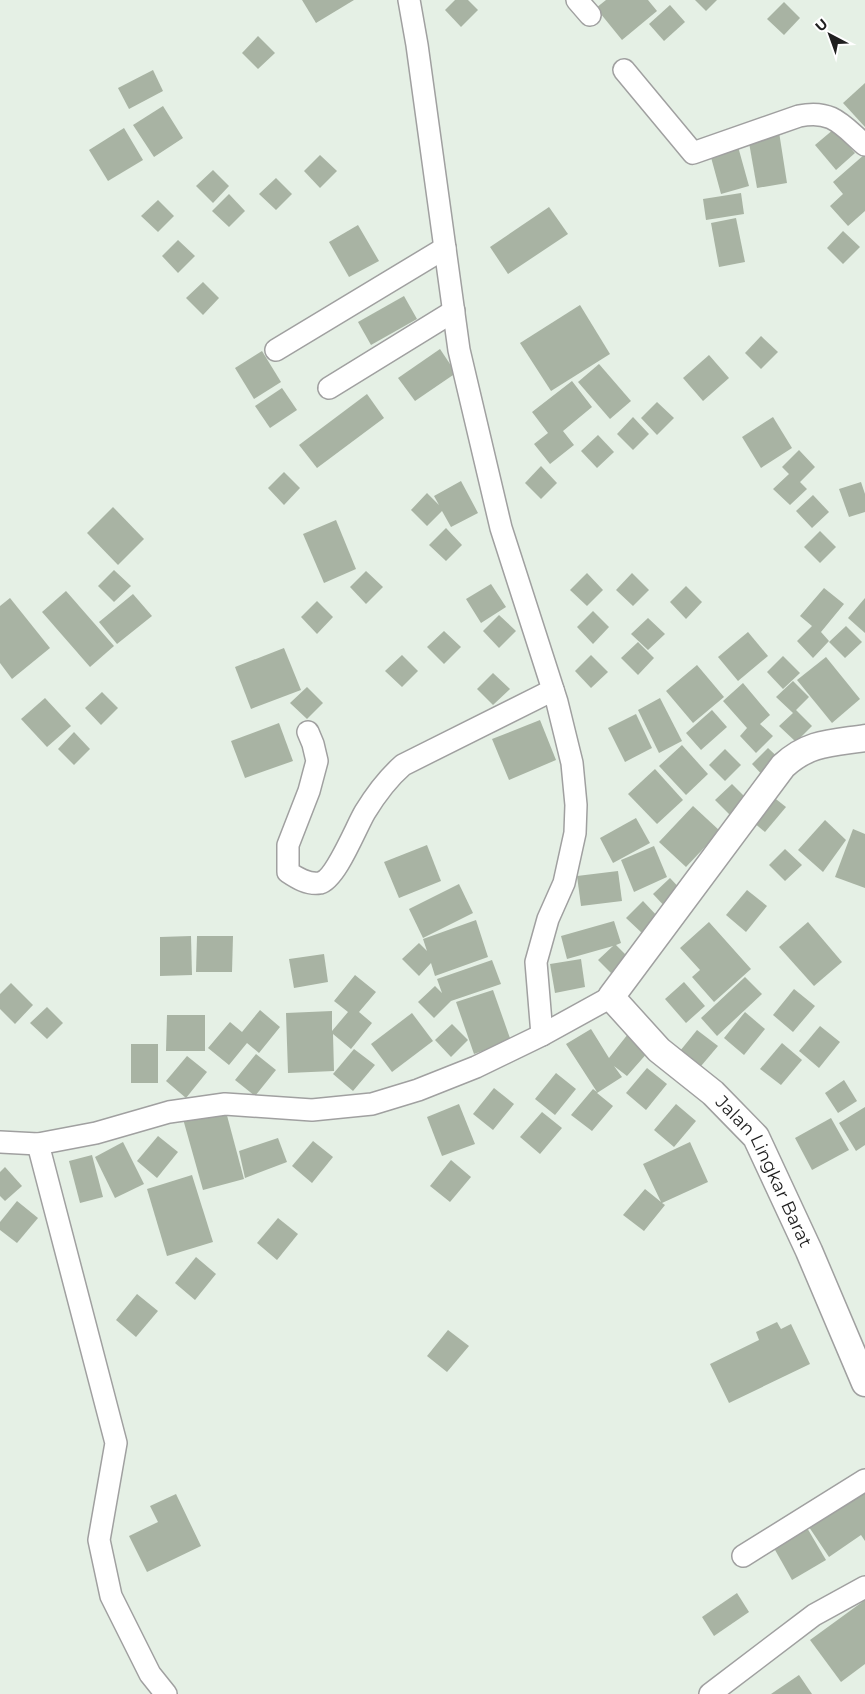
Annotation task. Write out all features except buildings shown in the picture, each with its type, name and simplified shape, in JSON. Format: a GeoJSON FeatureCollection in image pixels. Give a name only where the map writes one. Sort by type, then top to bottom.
{"type":"FeatureCollection","features":[{"type":"Feature","properties":{"kind":"street"},"geometry":{"type":"LineString","coordinates":[[409,0],[460,350],[501,528],[553,690],[572,763],[576,805],[575,833],[564,883],[548,919],[536,962],[542,1035]]}},
{"type":"Feature","properties":{"kind":"street"},"geometry":{"type":"LineString","coordinates":[[624,70],[694,153],[808,114],[821,114],[835,118],[865,145]]}},
{"type":"Feature","properties":{"kind":"street"},"geometry":{"type":"LineString","coordinates":[[276,350],[445,248]]}},
{"type":"Feature","properties":{"kind":"street"},"geometry":{"type":"LineString","coordinates":[[328,388],[454,311]]}},
{"type":"Feature","properties":{"kind":"street"},"geometry":{"type":"LineString","coordinates":[[308,732],[314,744],[316,761],[309,791],[288,845],[288,872],[301,881],[320,883],[327,879],[340,861],[364,814],[387,779],[403,765],[553,690]]}},
{"type":"Feature","properties":{"kind":"street"},"geometry":{"type":"LineString","coordinates":[[0,1142],[38,1144],[96,1133],[169,1112],[225,1104],[312,1110],[372,1104],[418,1090],[476,1068],[611,998],[783,766],[799,753],[817,745],[865,738]]}},
{"type":"Feature","properties":{"kind":"street","name":"Jalan Lingkar Barat"},"geometry":{"type":"LineString","coordinates":[[611,998],[659,1050],[713,1093],[756,1137],[809,1251],[865,1383]]}},
{"type":"Feature","properties":{"kind":"street"},"geometry":{"type":"LineString","coordinates":[[38,1144],[116,1443],[100,1540],[111,1596],[150,1674],[166,1694]]}},
{"type":"Feature","properties":{"kind":"street"},"geometry":{"type":"LineString","coordinates":[[743,1556],[865,1480]]}},
{"type":"Feature","properties":{"kind":"street"},"geometry":{"type":"LineString","coordinates":[[710,1694],[814,1615],[865,1587]]}}]}
